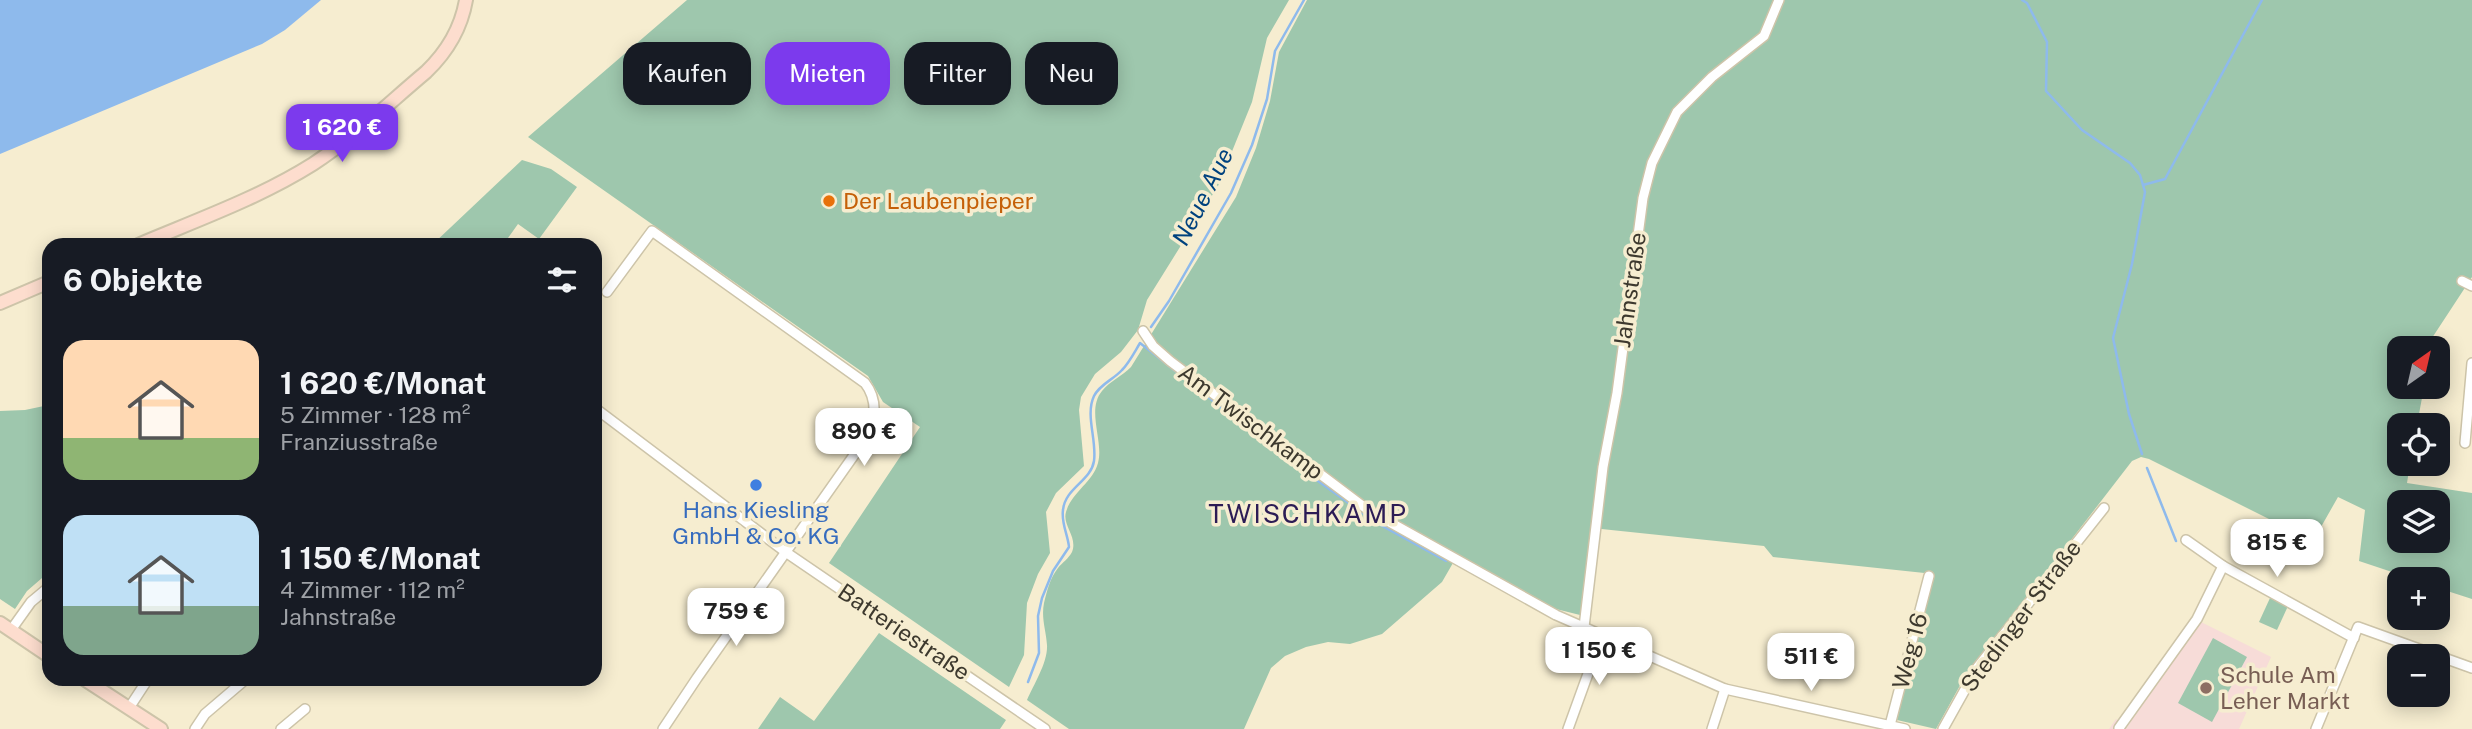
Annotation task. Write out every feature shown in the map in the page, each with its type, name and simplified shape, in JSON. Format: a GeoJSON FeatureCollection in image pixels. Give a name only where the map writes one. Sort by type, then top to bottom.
{"type":"FeatureCollection","features":[{"type":"Feature","properties":{"kind":"main road"},"geometry":{"type":"LineString","coordinates":[[155,238],[261,193],[297,174],[328,153],[441,57],[458,29],[466,0]]}},
{"type":"Feature","properties":{"kind":"main road"},"geometry":{"type":"LineString","coordinates":[[0,303],[42,285]]}},
{"type":"Feature","properties":{"kind":"main road"},"geometry":{"type":"LineString","coordinates":[[5,627],[42,651]]}},
{"type":"Feature","properties":{"kind":"main road"},"geometry":{"type":"LineString","coordinates":[[96,686],[161,729]]}},
{"type":"Feature","properties":{"kind":"street","name":"Jahnstraße"},"geometry":{"type":"LineString","coordinates":[[1584,627],[1603,467],[1617,393],[1643,198],[1652,163],[1677,112],[1712,77],[1764,36],[1779,0]]}},
{"type":"Feature","properties":{"kind":"street"},"geometry":{"type":"LineString","coordinates":[[607,292],[652,231],[865,383],[875,408],[871,431],[696,678],[663,729]]}},
{"type":"Feature","properties":{"kind":"street"},"geometry":{"type":"LineString","coordinates":[[2462,281],[2472,286]]}},
{"type":"Feature","properties":{"kind":"street","name":"Am Twischkamp"},"geometry":{"type":"LineString","coordinates":[[1143,331],[1153,346],[1170,361],[1368,510],[1556,615],[1725,689],[1890,728],[1905,729]]}},
{"type":"Feature","properties":{"kind":"street"},"geometry":{"type":"LineString","coordinates":[[2465,443],[2472,363]]}},
{"type":"Feature","properties":{"kind":"street","name":"Batteriestraße"},"geometry":{"type":"LineString","coordinates":[[602,413],[787,553],[1045,729]]}},
{"type":"Feature","properties":{"kind":"street","name":"Stedinger Straße"},"geometry":{"type":"LineString","coordinates":[[1943,729],[1977,668],[2104,508]]}},
{"type":"Feature","properties":{"kind":"street"},"geometry":{"type":"LineString","coordinates":[[2186,540],[2223,566],[2354,638]]}},
{"type":"Feature","properties":{"kind":"street"},"geometry":{"type":"LineString","coordinates":[[2119,728],[2197,619],[2223,566]]}},
{"type":"Feature","properties":{"kind":"street","name":"Weg 16"},"geometry":{"type":"LineString","coordinates":[[1890,728],[1930,576]]}},
{"type":"Feature","properties":{"kind":"street"},"geometry":{"type":"LineString","coordinates":[[5,627],[42,593]]}},
{"type":"Feature","properties":{"kind":"street"},"geometry":{"type":"LineString","coordinates":[[2316,729],[2358,627],[2472,668]]}},
{"type":"Feature","properties":{"kind":"street"},"geometry":{"type":"LineString","coordinates":[[1568,729],[1602,635]]}},
{"type":"Feature","properties":{"kind":"street"},"geometry":{"type":"LineString","coordinates":[[129,708],[143,686]]}},
{"type":"Feature","properties":{"kind":"street"},"geometry":{"type":"LineString","coordinates":[[195,729],[205,714],[238,686]]}},
{"type":"Feature","properties":{"kind":"street"},"geometry":{"type":"LineString","coordinates":[[1712,729],[1725,689]]}},
{"type":"Feature","properties":{"kind":"street"},"geometry":{"type":"LineString","coordinates":[[281,729],[305,709]]}},
{"type":"Feature","properties":{"kind":"shaded area","name":"Schule Am Leher Markt"},"geometry":{"type":"Polygon","coordinates":[[[2201,622],[2271,657],[2239,729],[2109,729],[2116,719],[2127,727],[2201,622]]]}},
{"type":"Feature","properties":{"kind":"green space"},"geometry":{"type":"Polygon","coordinates":[[[687,0],[1289,0],[1267,38],[1252,102],[1218,186],[1147,300],[1138,330],[1121,352],[1095,374],[1081,397],[1079,410],[1084,466],[1056,493],[1046,512],[1050,553],[1038,574],[1027,603],[1024,655],[1009,687],[829,563],[920,427],[883,402],[868,376],[528,137],[623,55],[623,105],[751,105],[751,42],[638,42],[687,0]]]}},
{"type":"Feature","properties":{"kind":"green space"},"geometry":{"type":"Polygon","coordinates":[[[1307,0],[2472,0],[2472,277],[2433,336],[2387,336],[2387,399],[2422,399],[2419,413],[2387,413],[2387,476],[2408,476],[2407,483],[2472,493],[2472,599],[2450,592],[2450,567],[2387,567],[2387,570],[2359,561],[2365,510],[2338,497],[2313,541],[2141,457],[2132,461],[1963,680],[1936,729],[1897,720],[1934,574],[1773,557],[1764,546],[1592,528],[1580,615],[1556,609],[1457,556],[1442,582],[1382,634],[1350,644],[1328,642],[1285,656],[1271,668],[1244,729],[1069,729],[1027,700],[1047,652],[1043,614],[1048,589],[1055,572],[1071,554],[1073,547],[1066,512],[1098,463],[1099,445],[1095,416],[1097,399],[1105,387],[1131,367],[1236,197],[1256,148],[1270,101],[1279,52],[1307,0]]]}},
{"type":"Feature","properties":{"kind":"green space"},"geometry":{"type":"Polygon","coordinates":[[[522,160],[551,169],[577,187],[540,238],[518,224],[508,238],[439,238],[522,160]]]}},
{"type":"Feature","properties":{"kind":"green space"},"geometry":{"type":"Polygon","coordinates":[[[42,406],[42,578],[27,591],[15,609],[0,599],[0,411],[42,406]]]}},
{"type":"Feature","properties":{"kind":"green space"},"geometry":{"type":"Polygon","coordinates":[[[2270,598],[2288,606],[2277,630],[2259,622],[2270,598]]]}},
{"type":"Feature","properties":{"kind":"green space"},"geometry":{"type":"Polygon","coordinates":[[[879,633],[1006,720],[1000,729],[758,729],[780,697],[814,721],[879,633]]]}},
{"type":"Feature","properties":{"kind":"green space"},"geometry":{"type":"Polygon","coordinates":[[[2213,638],[2247,657],[2212,722],[2178,703],[2213,638]]]}},
{"type":"Feature","properties":{"kind":"water"},"geometry":{"type":"Polygon","coordinates":[[[0,0],[321,0],[285,30],[262,44],[0,154],[0,0]]]}},
{"type":"Feature","properties":{"kind":"waterway","name":"Neue Aue"},"geometry":{"type":"LineString","coordinates":[[1151,327],[1169,301],[1231,193],[1252,145],[1267,99],[1275,51],[1304,0]]}},
{"type":"Feature","properties":{"kind":"waterway"},"geometry":{"type":"LineString","coordinates":[[2022,0],[2027,3],[2047,42],[2046,91],[2082,130],[2130,163],[2140,175],[2143,185],[2165,179],[2262,0]]}},
{"type":"Feature","properties":{"kind":"waterway"},"geometry":{"type":"LineString","coordinates":[[2142,454],[2129,414],[2113,338],[2132,264],[2145,192],[2143,185]]}},
{"type":"Feature","properties":{"kind":"waterway","name":"Neue Aue"},"geometry":{"type":"LineString","coordinates":[[1028,682],[1039,653],[1038,616],[1042,598],[1053,571],[1069,547],[1063,520],[1065,502],[1088,474],[1094,461],[1091,419],[1094,396],[1125,367],[1140,343],[1275,450],[1375,522],[1446,561]]}},
{"type":"Feature","properties":{"kind":"waterway"},"geometry":{"type":"LineString","coordinates":[[2147,468],[2176,541]]}},
{"type":"Feature","properties":{"kind":"place","name":"Der Laubenpieper"},"geometry":{"type":"Point","coordinates":[829,201]}},
{"type":"Feature","properties":{"kind":"place","name":"Hans Kiesling GmbH & Co. KG"},"geometry":{"type":"Point","coordinates":[756,485]}},
{"type":"Feature","properties":{"kind":"place","name":"Schule Am Leher Markt"},"geometry":{"type":"Point","coordinates":[2206,688]}},
{"type":"Feature","properties":{"kind":"district","name":"TWISCHKAMP"},"geometry":{"type":"Point","coordinates":[1308,514]}}]}
